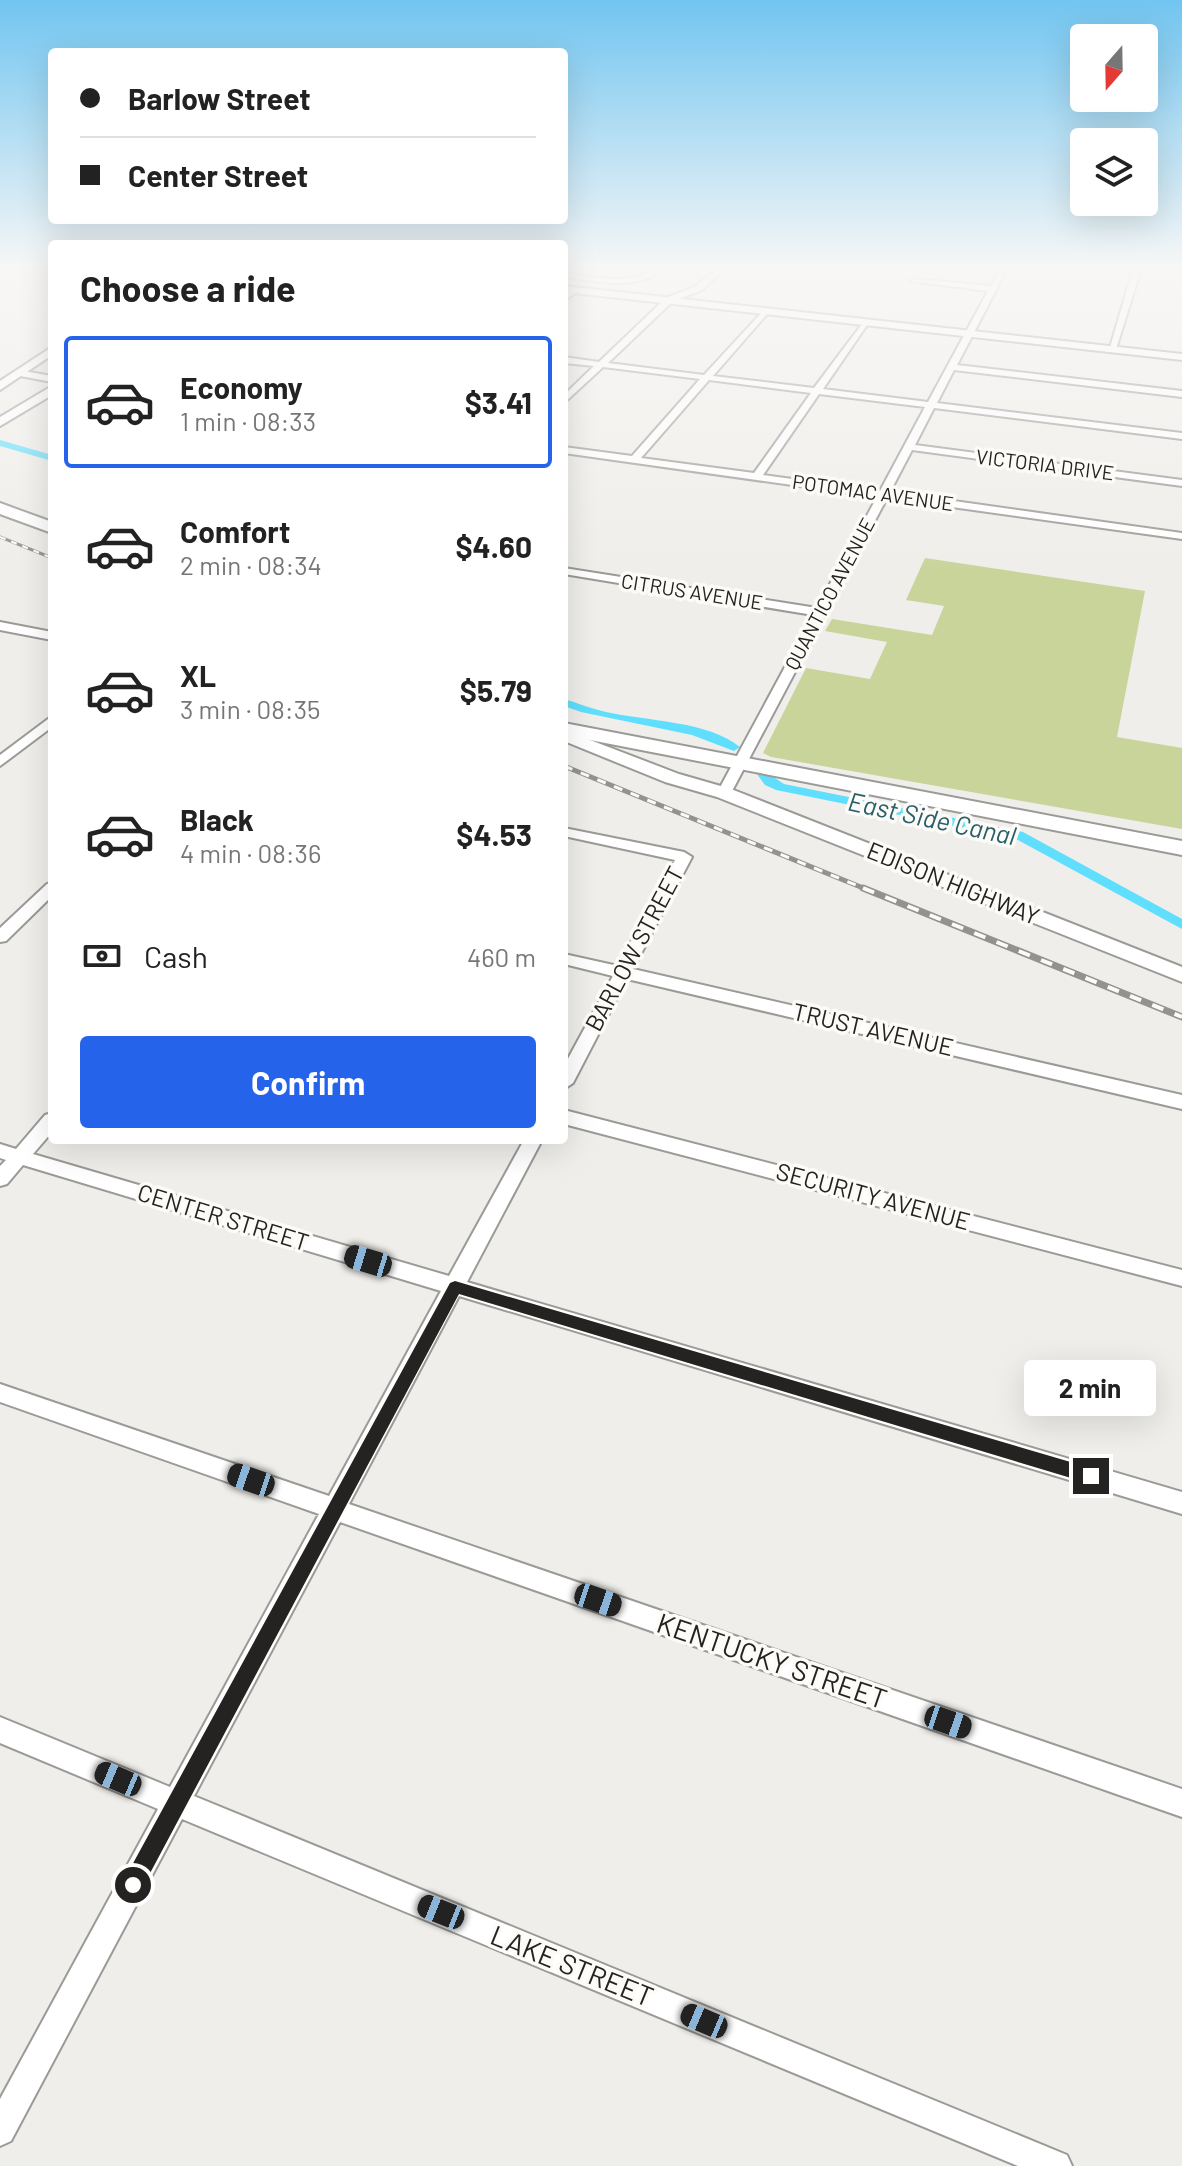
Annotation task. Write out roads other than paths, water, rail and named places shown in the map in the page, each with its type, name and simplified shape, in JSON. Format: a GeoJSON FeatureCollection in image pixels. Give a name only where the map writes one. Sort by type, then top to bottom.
{"type":"FeatureCollection","features":[{"type":"Feature","properties":{"kind":"main road"},"geometry":{"type":"LineString","coordinates":[[0,386],[13,370]]}},
{"type":"Feature","properties":{"kind":"main road"},"geometry":{"type":"LineString","coordinates":[[0,422],[48,392]]}},
{"type":"Feature","properties":{"kind":"main road"},"geometry":{"type":"LineString","coordinates":[[0,508],[48,526]]}},
{"type":"Feature","properties":{"kind":"main road"},"geometry":{"type":"LineString","coordinates":[[568,730],[1182,846]]}},
{"type":"Feature","properties":{"kind":"main road","name":"EDISON HIGHWAY"},"geometry":{"type":"LineString","coordinates":[[568,730],[672,778],[724,793],[1182,975]]}},
{"type":"Feature","properties":{"kind":"street"},"geometry":{"type":"LineString","coordinates":[[27,370],[48,378]]}},
{"type":"Feature","properties":{"kind":"street"},"geometry":{"type":"LineString","coordinates":[[568,396],[595,370]]}},
{"type":"Feature","properties":{"kind":"street"},"geometry":{"type":"LineString","coordinates":[[651,370],[1182,436]]}},
{"type":"Feature","properties":{"kind":"street"},"geometry":{"type":"LineString","coordinates":[[635,459],[713,370]]}},
{"type":"Feature","properties":{"kind":"street"},"geometry":{"type":"LineString","coordinates":[[757,476],[832,370]]}},
{"type":"Feature","properties":{"kind":"street","name":"QUANTICO AVENUE"},"geometry":{"type":"LineString","coordinates":[[724,793],[949,370]]}},
{"type":"Feature","properties":{"kind":"street"},"geometry":{"type":"LineString","coordinates":[[977,370],[1182,394]]}},
{"type":"Feature","properties":{"kind":"street","name":"VICTORIA DRIVE"},"geometry":{"type":"LineString","coordinates":[[908,447],[1182,483]]}},
{"type":"Feature","properties":{"kind":"street","name":"POTOMAC AVENUE"},"geometry":{"type":"LineString","coordinates":[[568,451],[1182,536]]}},
{"type":"Feature","properties":{"kind":"street","name":"CITRUS AVENUE"},"geometry":{"type":"LineString","coordinates":[[568,572],[820,612]]}},
{"type":"Feature","properties":{"kind":"street"},"geometry":{"type":"LineString","coordinates":[[0,626],[48,635]]}},
{"type":"Feature","properties":{"kind":"street"},"geometry":{"type":"LineString","coordinates":[[0,641],[17,629]]}},
{"type":"Feature","properties":{"kind":"street"},"geometry":{"type":"LineString","coordinates":[[0,762],[48,724]]}},
{"type":"Feature","properties":{"kind":"street","name":"BARLOW STREET"},"geometry":{"type":"LineString","coordinates":[[568,833],[684,857],[568,1075]]}},
{"type":"Feature","properties":{"kind":"street"},"geometry":{"type":"LineString","coordinates":[[0,937],[48,891]]}},
{"type":"Feature","properties":{"kind":"street","name":"TRUST AVENUE"},"geometry":{"type":"LineString","coordinates":[[568,960],[1182,1102]]}},
{"type":"Feature","properties":{"kind":"street","name":"SECURITY AVENUE"},"geometry":{"type":"LineString","coordinates":[[568,1118],[1182,1278]]}},
{"type":"Feature","properties":{"kind":"street"},"geometry":{"type":"LineString","coordinates":[[0,1179],[10,1154],[48,1123]]}},
{"type":"Feature","properties":{"kind":"street"},"geometry":{"type":"LineString","coordinates":[[0,2130],[531,1144]]}},
{"type":"Feature","properties":{"kind":"street","name":"CENTER STREET"},"geometry":{"type":"LineString","coordinates":[[10,1154],[1182,1503]]}},
{"type":"Feature","properties":{"kind":"street","name":"KENTUCKY STREET"},"geometry":{"type":"LineString","coordinates":[[0,1393],[1182,1803]]}},
{"type":"Feature","properties":{"kind":"street","name":"LAKE STREET"},"geometry":{"type":"LineString","coordinates":[[0,1730],[1056,2166]]}},
{"type":"Feature","properties":{"kind":"waterway","name":"East Side Canal"},"geometry":{"type":"LineString","coordinates":[[0,443],[48,457]]}},
{"type":"Feature","properties":{"kind":"waterway","name":"East Side Canal"},"geometry":{"type":"LineString","coordinates":[[568,704],[607,716],[695,732],[734,747]]}},
{"type":"Feature","properties":{"kind":"waterway","name":"East Side Canal"},"geometry":{"type":"LineString","coordinates":[[763,774],[769,782],[780,787],[1018,835],[1182,925]]}},
{"type":"Feature","properties":{"kind":"railway"},"geometry":{"type":"LineString","coordinates":[[0,537],[48,556]]}},
{"type":"Feature","properties":{"kind":"railway"},"geometry":{"type":"LineString","coordinates":[[568,768],[868,890]]}},
{"type":"Feature","properties":{"kind":"railway"},"geometry":{"type":"LineString","coordinates":[[863,888],[1182,1017]]}}]}
